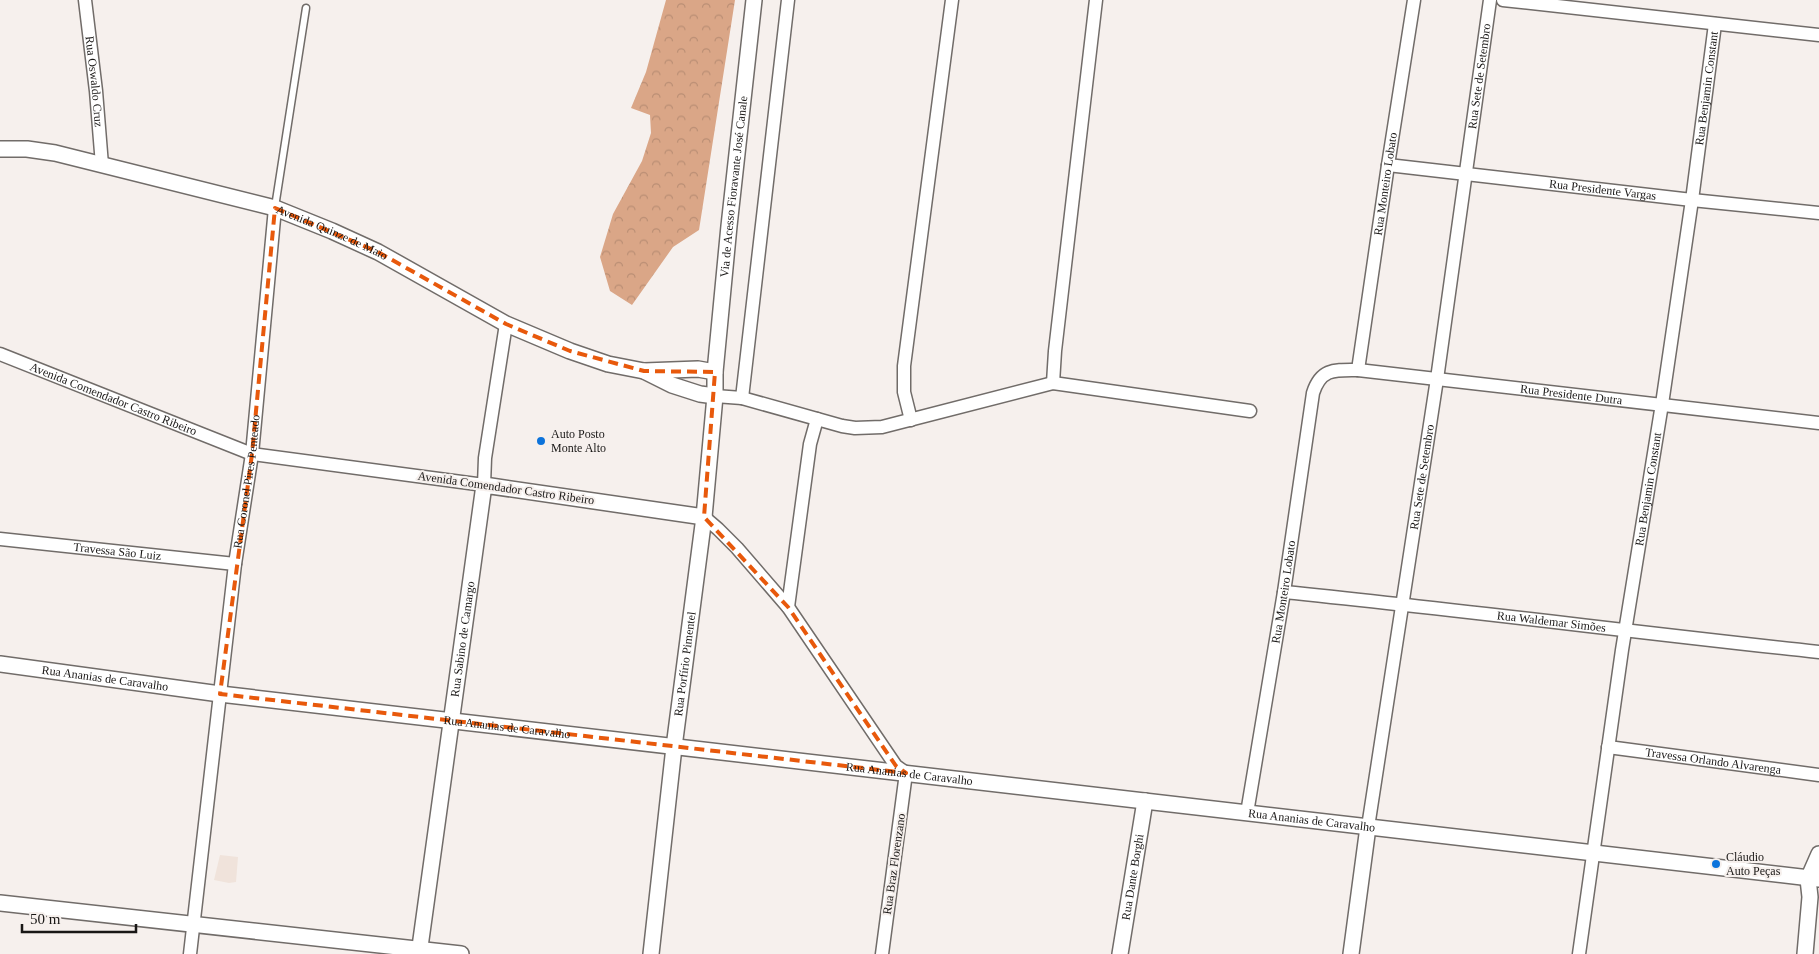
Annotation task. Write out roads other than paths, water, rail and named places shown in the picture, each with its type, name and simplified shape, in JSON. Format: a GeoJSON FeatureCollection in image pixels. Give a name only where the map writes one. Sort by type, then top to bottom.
{"type":"FeatureCollection","features":[{"type":"Feature","properties":{"kind":"street","name":"Rua Oswaldo Cruz"},"geometry":{"type":"LineString","coordinates":[[85,0],[96,91],[102,165]]}},
{"type":"Feature","properties":{"kind":"street","name":"Via de Acesso Fioravante José Canale"},"geometry":{"type":"LineString","coordinates":[[715,372],[754,0]]}},
{"type":"Feature","properties":{"kind":"street"},"geometry":{"type":"LineString","coordinates":[[742,398],[788,0]]}},
{"type":"Feature","properties":{"kind":"street"},"geometry":{"type":"LineString","coordinates":[[911,420],[904,392],[904,366],[952,0]]}},
{"type":"Feature","properties":{"kind":"street"},"geometry":{"type":"LineString","coordinates":[[1053,383],[1096,0]]}},
{"type":"Feature","properties":{"kind":"street","name":"Rua Monteiro Lobato"},"geometry":{"type":"LineString","coordinates":[[1358,370],[1414,0]]}},
{"type":"Feature","properties":{"kind":"street","name":"Rua Sete de Setembro"},"geometry":{"type":"LineString","coordinates":[[1351,954],[1368,827],[1437,379],[1490,0]]}},
{"type":"Feature","properties":{"kind":"street"},"geometry":{"type":"LineString","coordinates":[[1504,0],[1819,35]]}},
{"type":"Feature","properties":{"kind":"street","name":"Rua Benjamin Constant"},"geometry":{"type":"LineString","coordinates":[[1579,954],[1625,631],[1662,404],[1692,200],[1715,24]]}},
{"type":"Feature","properties":{"kind":"street","name":"Avenida Quinze de Maio"},"geometry":{"type":"LineString","coordinates":[[0,149],[27,149],[46,152],[275,208],[378,252],[506,324],[570,351],[608,364],[644,371]]}},
{"type":"Feature","properties":{"kind":"street","name":"Rua Presidente Vargas"},"geometry":{"type":"LineString","coordinates":[[1388,165],[1819,213]]}},
{"type":"Feature","properties":{"kind":"street","name":"Rua Coronel Pires Penteado"},"geometry":{"type":"LineString","coordinates":[[190,954],[235,564],[252,454],[275,208]]}},
{"type":"Feature","properties":{"kind":"street","name":"Rua Sabino de Camargo"},"geometry":{"type":"LineString","coordinates":[[419,952],[484,484],[485,458],[506,324]]}},
{"type":"Feature","properties":{"kind":"street","name":"Avenida Comendador Castro Ribeiro"},"geometry":{"type":"LineString","coordinates":[[0,354],[252,454],[484,484],[704,517]]}},
{"type":"Feature","properties":{"kind":"street"},"geometry":{"type":"LineString","coordinates":[[644,371],[698,369],[715,372]]}},
{"type":"Feature","properties":{"kind":"street","name":"Rua Presidente Dutra"},"geometry":{"type":"LineString","coordinates":[[1324,374],[1339,370],[1358,370],[1819,423]]}},
{"type":"Feature","properties":{"kind":"street"},"geometry":{"type":"LineString","coordinates":[[644,371],[672,385],[700,394],[742,398],[842,426],[868,428],[882,427],[911,420],[1053,383],[1250,411]]}},
{"type":"Feature","properties":{"kind":"street","name":"Rua Porfírio Pimentel"},"geometry":{"type":"LineString","coordinates":[[651,954],[674,746],[704,517],[715,396],[715,372]]}},
{"type":"Feature","properties":{"kind":"street","name":"Rua Monteiro Lobato"},"geometry":{"type":"LineString","coordinates":[[1247,813],[1284,592],[1313,393],[1315,386],[1324,374]]}},
{"type":"Feature","properties":{"kind":"street"},"geometry":{"type":"LineString","coordinates":[[788,607],[810,444],[817,419]]}},
{"type":"Feature","properties":{"kind":"street"},"geometry":{"type":"LineString","coordinates":[[704,517],[737,548],[788,607],[896,766],[906,773]]}},
{"type":"Feature","properties":{"kind":"street","name":"Travessa São Luiz"},"geometry":{"type":"LineString","coordinates":[[0,539],[235,564]]}},
{"type":"Feature","properties":{"kind":"street","name":"Rua Waldemar Simões"},"geometry":{"type":"LineString","coordinates":[[1284,592],[1819,652]]}},
{"type":"Feature","properties":{"kind":"street","name":"Rua Ananias de Caravalho"},"geometry":{"type":"LineString","coordinates":[[0,664],[220,694],[1814,879]]}},
{"type":"Feature","properties":{"kind":"street","name":"Travessa Orlando Alvarenga"},"geometry":{"type":"LineString","coordinates":[[1608,747],[1819,775]]}},
{"type":"Feature","properties":{"kind":"street","name":"Rua Braz Florenzano"},"geometry":{"type":"LineString","coordinates":[[882,954],[906,773]]}},
{"type":"Feature","properties":{"kind":"street","name":"Rua Dante Borghi"},"geometry":{"type":"LineString","coordinates":[[1120,954],[1145,801]]}},
{"type":"Feature","properties":{"kind":"street"},"geometry":{"type":"LineString","coordinates":[[1805,954],[1810,897],[1819,854]]}},
{"type":"Feature","properties":{"kind":"street"},"geometry":{"type":"LineString","coordinates":[[0,903],[419,952],[461,954]]}},
{"type":"Feature","properties":{"kind":"lane","name":"Rua Coronel Pires Penteado"},"geometry":{"type":"LineString","coordinates":[[275,208],[306,8]]}},
{"type":"Feature","properties":{"kind":"place","name":"Auto Posto Monte Alto"},"geometry":{"type":"Point","coordinates":[541,441]}},
{"type":"Feature","properties":{"kind":"place","name":"Cláudio Auto Peças"},"geometry":{"type":"Point","coordinates":[1716,864]}}]}
